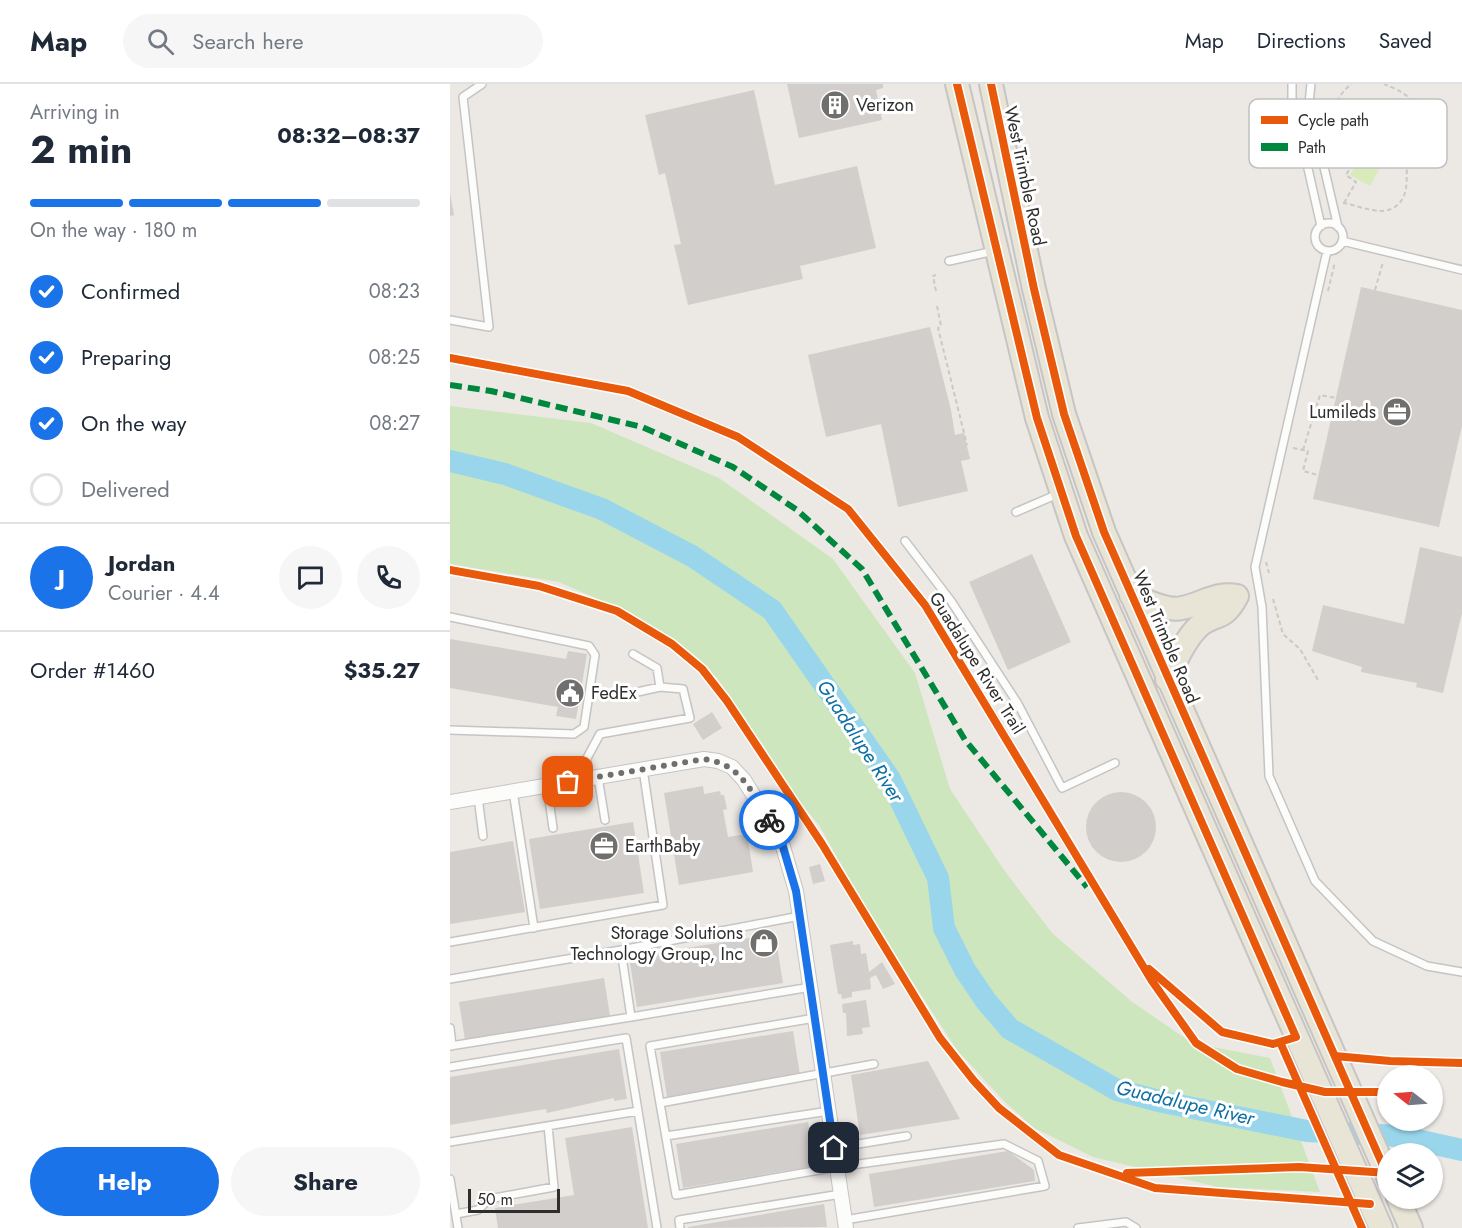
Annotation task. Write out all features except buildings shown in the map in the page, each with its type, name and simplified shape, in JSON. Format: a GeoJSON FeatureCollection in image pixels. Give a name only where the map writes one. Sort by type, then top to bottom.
{"type":"FeatureCollection","features":[{"type":"Feature","properties":{"kind":"main road"},"geometry":{"type":"LineString","coordinates":[[957,84],[1037,418],[1061,493],[1103,600],[1381,1228]]}},
{"type":"Feature","properties":{"kind":"main road","name":"West Trimble Road"},"geometry":{"type":"LineString","coordinates":[[991,84],[1034,289],[1064,414],[1104,532],[1377,1152]]}},
{"type":"Feature","properties":{"kind":"main road"},"geometry":{"type":"LineString","coordinates":[[1131,595],[1180,609],[1229,611],[1248,593]]}},
{"type":"Feature","properties":{"kind":"main road"},"geometry":{"type":"LineString","coordinates":[[1167,679],[1206,611]]}},
{"type":"Feature","properties":{"kind":"main road"},"geometry":{"type":"LineString","coordinates":[[1403,1209],[1411,1228]]}},
{"type":"Feature","properties":{"kind":"street"},"geometry":{"type":"LineString","coordinates":[[450,802],[704,759],[718,761],[732,767],[768,818],[781,840],[789,863],[800,916],[846,1224]]}},
{"type":"Feature","properties":{"kind":"lane"},"geometry":{"type":"LineString","coordinates":[[450,320],[489,327],[463,97],[482,84]]}},
{"type":"Feature","properties":{"kind":"lane"},"geometry":{"type":"LineString","coordinates":[[1292,84],[1292,99]]}},
{"type":"Feature","properties":{"kind":"lane"},"geometry":{"type":"LineString","coordinates":[[1309,99],[1311,84]]}},
{"type":"Feature","properties":{"kind":"lane"},"geometry":{"type":"LineString","coordinates":[[1308,168],[1321,226],[1316,234],[1316,243],[1327,251],[1336,249],[1342,241],[1342,233],[1338,227],[1324,168]]}},
{"type":"Feature","properties":{"kind":"lane"},"geometry":{"type":"LineString","coordinates":[[1321,226],[1330,224],[1338,227]]}},
{"type":"Feature","properties":{"kind":"lane"},"geometry":{"type":"LineString","coordinates":[[1342,241],[1462,270]]}},
{"type":"Feature","properties":{"kind":"lane"},"geometry":{"type":"LineString","coordinates":[[949,261],[997,250]]}},
{"type":"Feature","properties":{"kind":"lane"},"geometry":{"type":"LineString","coordinates":[[1327,251],[1248,593],[1262,608],[1269,776],[1315,881],[1373,941],[1427,966],[1462,972]]}},
{"type":"Feature","properties":{"kind":"lane"},"geometry":{"type":"LineString","coordinates":[[1016,512],[1061,493]]}},
{"type":"Feature","properties":{"kind":"lane"},"geometry":{"type":"LineString","coordinates":[[905,541],[951,601],[1018,704],[1062,788],[1115,763]]}},
{"type":"Feature","properties":{"kind":"lane"},"geometry":{"type":"LineString","coordinates":[[450,617],[589,646],[595,655],[581,731],[574,734],[450,730]]}},
{"type":"Feature","properties":{"kind":"lane"},"geometry":{"type":"LineString","coordinates":[[633,654],[657,668],[660,687]]}},
{"type":"Feature","properties":{"kind":"lane"},"geometry":{"type":"LineString","coordinates":[[605,820],[587,758],[600,734],[690,718],[683,689],[660,687],[615,697]]}},
{"type":"Feature","properties":{"kind":"lane"},"geometry":{"type":"LineString","coordinates":[[450,942],[663,905],[644,769]]}},
{"type":"Feature","properties":{"kind":"lane"},"geometry":{"type":"LineString","coordinates":[[547,785],[553,828]]}},
{"type":"Feature","properties":{"kind":"lane"},"geometry":{"type":"LineString","coordinates":[[513,791],[534,928]]}},
{"type":"Feature","properties":{"kind":"lane"},"geometry":{"type":"LineString","coordinates":[[478,797],[483,836]]}},
{"type":"Feature","properties":{"kind":"lane"},"geometry":{"type":"LineString","coordinates":[[450,979],[800,916]]}},
{"type":"Feature","properties":{"kind":"lane"},"geometry":{"type":"LineString","coordinates":[[621,950],[631,1017]]}},
{"type":"Feature","properties":{"kind":"lane"},"geometry":{"type":"LineString","coordinates":[[450,1028],[451,1046],[810,987]]}},
{"type":"Feature","properties":{"kind":"lane"},"geometry":{"type":"LineString","coordinates":[[815,1018],[650,1046],[676,1195],[837,1167],[1004,1144],[1038,1161],[1045,1186],[846,1224]]}},
{"type":"Feature","properties":{"kind":"lane"},"geometry":{"type":"LineString","coordinates":[[450,1066],[626,1038],[657,1228]]}},
{"type":"Feature","properties":{"kind":"lane"},"geometry":{"type":"LineString","coordinates":[[660,1103],[824,1075],[874,1064]]}},
{"type":"Feature","properties":{"kind":"lane"},"geometry":{"type":"LineString","coordinates":[[450,1142],[638,1111]]}},
{"type":"Feature","properties":{"kind":"lane"},"geometry":{"type":"LineString","coordinates":[[666,1136],[829,1111]]}},
{"type":"Feature","properties":{"kind":"lane"},"geometry":{"type":"LineString","coordinates":[[456,1214],[478,1210],[489,1199],[554,1187],[548,1126]]}},
{"type":"Feature","properties":{"kind":"lane"},"geometry":{"type":"LineString","coordinates":[[834,1148],[907,1136]]}},
{"type":"Feature","properties":{"kind":"lane"},"geometry":{"type":"LineString","coordinates":[[450,1179],[458,1228]]}},
{"type":"Feature","properties":{"kind":"lane"},"geometry":{"type":"LineString","coordinates":[[680,1228],[679,1220],[841,1194]]}},
{"type":"Feature","properties":{"kind":"lane"},"geometry":{"type":"LineString","coordinates":[[1078,1228],[1126,1222],[1136,1228]]}},
{"type":"Feature","properties":{"kind":"path"},"geometry":{"type":"LineString","coordinates":[[1339,99],[1340,95],[1352,84]]}},
{"type":"Feature","properties":{"kind":"path"},"geometry":{"type":"LineString","coordinates":[[1384,84],[1405,94],[1409,99]]}},
{"type":"Feature","properties":{"kind":"path"},"geometry":{"type":"LineString","coordinates":[[1350,168],[1346,176],[1356,182],[1344,202],[1386,211],[1401,201],[1405,192],[1407,168]]}},
{"type":"Feature","properties":{"kind":"path"},"geometry":{"type":"LineString","coordinates":[[1375,290],[1383,262]]}},
{"type":"Feature","properties":{"kind":"path"},"geometry":{"type":"LineString","coordinates":[[936,275],[933,276],[936,291]]}},
{"type":"Feature","properties":{"kind":"path"},"geometry":{"type":"LineString","coordinates":[[937,306],[941,326],[938,328],[966,445]]}},
{"type":"Feature","properties":{"kind":"path"},"geometry":{"type":"LineString","coordinates":[[1303,450],[1320,395],[1336,398]]}},
{"type":"Feature","properties":{"kind":"path"},"geometry":{"type":"LineString","coordinates":[[1290,447],[1308,451],[1303,471],[1318,475]]}},
{"type":"Feature","properties":{"kind":"path"},"geometry":{"type":"LineString","coordinates":[[1273,599],[1283,634],[1300,649],[1318,680]]}},
{"type":"Feature","properties":{"kind":"green space"},"geometry":{"type":"Polygon","coordinates":[[[1354,168],[1380,168],[1370,186],[1350,175],[1354,168]]]}},
{"type":"Feature","properties":{"kind":"green space"},"geometry":{"type":"Polygon","coordinates":[[[450,406],[591,423],[719,478],[833,559],[915,673],[950,789],[1004,870],[1052,933],[1131,1001],[1192,1043],[1270,1058],[1320,1192],[1218,1187],[1093,1157],[1034,1128],[1003,1100],[957,1050],[872,920],[819,825],[788,788],[717,678],[673,640],[620,609],[559,582],[450,564],[450,406]]]}},
{"type":"Feature","properties":{"kind":"waterway","name":"Guadalupe River"},"geometry":{"type":"LineString","coordinates":[[450,461],[505,474],[602,509],[692,556],[772,610],[890,779],[938,878],[944,928],[965,970],[986,1001],[1010,1029],[1117,1090],[1163,1102],[1307,1131],[1399,1136],[1462,1150]]}},
{"type":"Feature","properties":{"kind":"marked path"},"geometry":{"type":"LineString","coordinates":[[450,385],[491,391],[642,427],[733,467],[797,510],[862,569],[965,740],[1087,887]]}},
{"type":"Feature","properties":{"kind":"cycle path"},"geometry":{"type":"LineString","coordinates":[[957,84],[1037,418],[1076,536],[1296,1037],[1273,1044],[1222,1032],[1149,969]]}},
{"type":"Feature","properties":{"kind":"cycle path"},"geometry":{"type":"LineString","coordinates":[[991,84],[1034,289],[1064,414],[1104,532],[1377,1152]]}},
{"type":"Feature","properties":{"kind":"cycle path","name":"Guadalupe River Trail"},"geometry":{"type":"LineString","coordinates":[[450,358],[628,391],[738,437],[848,509],[925,605],[1152,981],[1196,1043],[1237,1069],[1282,1082],[1325,1092],[1377,1092]]}},
{"type":"Feature","properties":{"kind":"cycle path"},"geometry":{"type":"LineString","coordinates":[[450,570],[539,586],[617,611],[672,644],[702,669],[727,701],[822,844],[940,1038],[999,1108],[1059,1155],[1155,1188],[1370,1204]]}},
{"type":"Feature","properties":{"kind":"cycle path"},"geometry":{"type":"LineString","coordinates":[[1280,1042],[1362,1228]]}},
{"type":"Feature","properties":{"kind":"cycle path"},"geometry":{"type":"LineString","coordinates":[[1335,1056],[1390,1061],[1462,1063]]}},
{"type":"Feature","properties":{"kind":"cycle path"},"geometry":{"type":"LineString","coordinates":[[1127,1173],[1299,1167],[1377,1172]]}},
{"type":"Feature","properties":{"kind":"way so far"},"geometry":{"type":"LineString","coordinates":[[568,782],[704,759],[718,761],[732,767],[744,780],[769,820]]}},
{"type":"Feature","properties":{"kind":"place","name":"Verizon"},"geometry":{"type":"Point","coordinates":[835,105]}},
{"type":"Feature","properties":{"kind":"place","name":"Lumileds"},"geometry":{"type":"Point","coordinates":[1397,412]}},
{"type":"Feature","properties":{"kind":"place","name":"FedEx"},"geometry":{"type":"Point","coordinates":[570,693]}},
{"type":"Feature","properties":{"kind":"place","name":"EarthBaby"},"geometry":{"type":"Point","coordinates":[604,846]}},
{"type":"Feature","properties":{"kind":"place","name":"Storage Solutions Technology Group, Inc"},"geometry":{"type":"Point","coordinates":[764,943]}},
{"type":"Feature","properties":{"kind":"route"},"geometry":{"type":"LineString","coordinates":[[769,820],[781,840],[796,891],[834,1148]]}}]}
